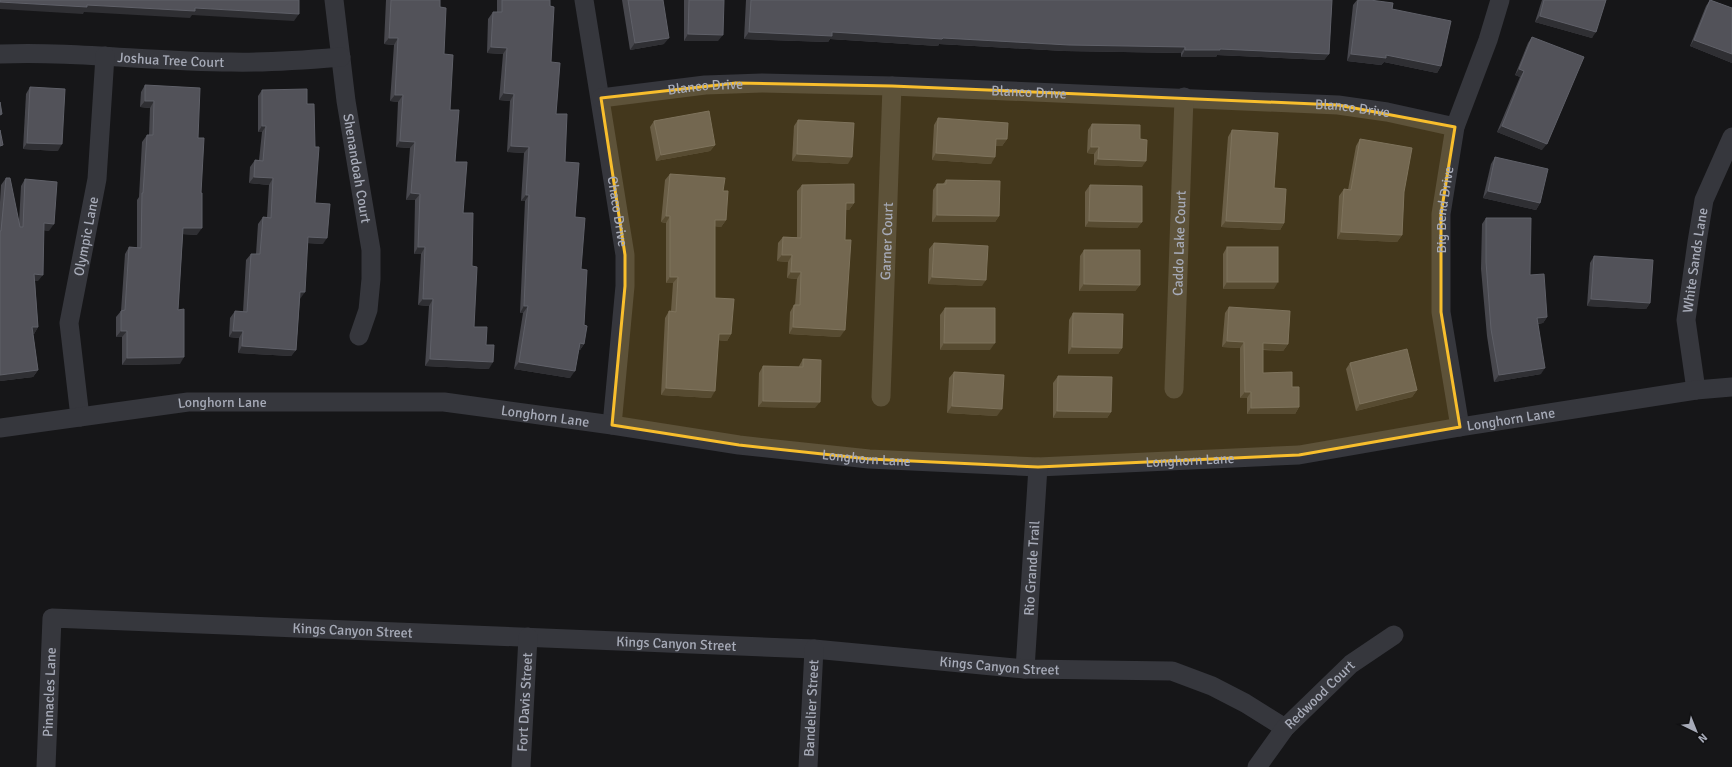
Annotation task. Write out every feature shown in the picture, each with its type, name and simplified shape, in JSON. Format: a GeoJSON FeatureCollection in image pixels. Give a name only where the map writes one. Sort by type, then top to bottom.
{"type":"FeatureCollection","features":[{"type":"Feature","properties":{"kind":"street","name":"Shenandoah Court"},"geometry":{"type":"LineString","coordinates":[[334,0],[346,101],[371,250],[371,279],[368,310],[359,336]]}},
{"type":"Feature","properties":{"kind":"street","name":"Chaco Drive"},"geometry":{"type":"LineString","coordinates":[[584,0],[601,98],[625,255],[625,286],[612,424]]}},
{"type":"Feature","properties":{"kind":"street","name":"Big Bend Drive"},"geometry":{"type":"LineString","coordinates":[[1460,427],[1441,312],[1441,214],[1455,127],[1488,40],[1500,0]]}},
{"type":"Feature","properties":{"kind":"street","name":"Joshua Tree Court"},"geometry":{"type":"LineString","coordinates":[[0,54],[105,56],[231,62],[303,60],[341,57]]}},
{"type":"Feature","properties":{"kind":"street","name":"Olympic Lane"},"geometry":{"type":"LineString","coordinates":[[80,417],[69,323],[97,179],[105,56]]}},
{"type":"Feature","properties":{"kind":"street","name":"Blanco Drive"},"geometry":{"type":"LineString","coordinates":[[601,98],[736,83],[892,86],[1184,97],[1361,107],[1455,127]]}},
{"type":"Feature","properties":{"kind":"street","name":"Garner Court"},"geometry":{"type":"LineString","coordinates":[[880,397],[892,86]]}},
{"type":"Feature","properties":{"kind":"street","name":"Caddo Lake Court"},"geometry":{"type":"LineString","coordinates":[[1174,390],[1184,97]]}},
{"type":"Feature","properties":{"kind":"street","name":"White Sands Lane"},"geometry":{"type":"LineString","coordinates":[[1696,390],[1686,320],[1697,242],[1704,200],[1732,137]]}},
{"type":"Feature","properties":{"kind":"street","name":"Longhorn Lane"},"geometry":{"type":"LineString","coordinates":[[0,428],[188,402],[444,402],[612,424],[739,445],[869,459],[1038,468],[1299,455],[1460,427],[1696,390],[1732,387]]}},
{"type":"Feature","properties":{"kind":"street","name":"Rio Grande Trail"},"geometry":{"type":"LineString","coordinates":[[1025,669],[1038,468]]}},
{"type":"Feature","properties":{"kind":"street","name":"Kings Canyon Street"},"geometry":{"type":"LineString","coordinates":[[52,618],[814,648],[1025,669],[1172,671],[1212,686],[1245,703],[1285,728]]}},
{"type":"Feature","properties":{"kind":"street","name":"Pinnacles Lane"},"geometry":{"type":"LineString","coordinates":[[46,767],[52,618]]}},
{"type":"Feature","properties":{"kind":"street","name":"Redwood Court"},"geometry":{"type":"LineString","coordinates":[[1257,767],[1285,728],[1352,664],[1394,635]]}},
{"type":"Feature","properties":{"kind":"street","name":"Fort Davis Street"},"geometry":{"type":"LineString","coordinates":[[521,767],[528,637]]}},
{"type":"Feature","properties":{"kind":"street","name":"Bandelier Street"},"geometry":{"type":"LineString","coordinates":[[808,767],[814,648]]}},
{"type":"Feature","properties":{"kind":"highlighted area"},"geometry":{"type":"Polygon","coordinates":[[[736,83],[892,86],[1338,105],[1455,127],[1441,214],[1441,312],[1460,427],[1299,455],[1038,467],[869,459],[739,445],[612,425],[625,286],[625,255],[601,98],[736,83]]]}},
{"type":"Feature","properties":{"kind":"building"},"geometry":{"type":"Polygon","coordinates":[[[0,0],[299,0],[299,14],[195,8],[195,11],[87,5],[87,7],[0,2],[0,0]]]}},
{"type":"Feature","properties":{"kind":"building"},"geometry":{"type":"Polygon","coordinates":[[[391,0],[440,0],[440,7],[446,8],[444,54],[453,55],[450,110],[459,110],[455,162],[467,162],[463,213],[473,213],[472,266],[477,267],[474,327],[487,327],[486,345],[494,345],[493,362],[430,359],[433,299],[423,299],[425,247],[418,247],[420,194],[411,193],[415,142],[400,141],[403,95],[395,95],[398,38],[389,38],[391,0]]]}},
{"type":"Feature","properties":{"kind":"building"},"geometry":{"type":"Polygon","coordinates":[[[502,0],[550,0],[550,6],[554,7],[551,62],[560,63],[556,114],[567,114],[565,162],[579,163],[575,217],[585,218],[581,269],[587,270],[584,325],[587,326],[584,344],[580,343],[575,371],[519,362],[528,306],[524,306],[529,195],[526,195],[529,147],[511,146],[514,94],[504,93],[507,48],[491,47],[493,12],[502,12],[502,0]]]}},
{"type":"Feature","properties":{"kind":"building"},"geometry":{"type":"Polygon","coordinates":[[[628,0],[663,0],[669,38],[635,43],[628,0]]]}},
{"type":"Feature","properties":{"kind":"building"},"geometry":{"type":"Polygon","coordinates":[[[689,0],[724,0],[723,35],[688,34],[689,0]]]}},
{"type":"Feature","properties":{"kind":"building"},"geometry":{"type":"Polygon","coordinates":[[[751,0],[1332,0],[1329,54],[1220,49],[1185,50],[1185,47],[1069,45],[832,32],[832,36],[749,32],[751,0]]]}},
{"type":"Feature","properties":{"kind":"building"},"geometry":{"type":"Polygon","coordinates":[[[1358,0],[1393,3],[1392,9],[1451,21],[1441,66],[1386,55],[1386,58],[1351,54],[1358,0]]]}},
{"type":"Feature","properties":{"kind":"building"},"geometry":{"type":"Polygon","coordinates":[[[1544,0],[1606,0],[1596,32],[1540,16],[1544,0]]]}},
{"type":"Feature","properties":{"kind":"building"},"geometry":{"type":"Polygon","coordinates":[[[1710,0],[1732,8],[1732,54],[1694,40],[1710,0]]]}},
{"type":"Feature","properties":{"kind":"building"},"geometry":{"type":"Polygon","coordinates":[[[1532,37],[1584,57],[1547,144],[1502,126],[1524,71],[1519,69],[1532,37]]]}},
{"type":"Feature","properties":{"kind":"building"},"geometry":{"type":"Polygon","coordinates":[[[145,85],[200,88],[198,138],[204,138],[201,193],[202,228],[183,228],[178,310],[184,309],[184,357],[127,358],[127,331],[121,331],[121,311],[125,310],[129,247],[141,248],[142,193],[147,135],[153,135],[154,101],[145,101],[145,85]]]}},
{"type":"Feature","properties":{"kind":"building"},"geometry":{"type":"Polygon","coordinates":[[[30,87],[65,89],[62,144],[27,143],[30,87]]]}},
{"type":"Feature","properties":{"kind":"building"},"geometry":{"type":"Polygon","coordinates":[[[307,89],[307,104],[314,104],[315,147],[319,147],[315,203],[330,204],[327,238],[308,237],[305,292],[300,292],[296,350],[242,346],[243,331],[233,331],[235,311],[247,312],[251,254],[260,254],[263,217],[271,218],[273,178],[254,177],[255,160],[263,161],[266,126],[262,126],[262,90],[307,89]]]}},
{"type":"Feature","properties":{"kind":"building"},"geometry":{"type":"Polygon","coordinates":[[[0,102],[2,114],[0,115],[0,102]]]}},
{"type":"Feature","properties":{"kind":"building"},"geometry":{"type":"Polygon","coordinates":[[[709,111],[715,145],[661,155],[654,121],[709,111]]]}},
{"type":"Feature","properties":{"kind":"building"},"geometry":{"type":"Polygon","coordinates":[[[938,118],[1008,123],[1007,139],[996,139],[995,157],[936,153],[938,118]]]}},
{"type":"Feature","properties":{"kind":"building"},"geometry":{"type":"Polygon","coordinates":[[[798,120],[854,123],[852,157],[797,154],[798,120]]]}},
{"type":"Feature","properties":{"kind":"building"},"geometry":{"type":"Polygon","coordinates":[[[1092,124],[1140,125],[1140,139],[1147,140],[1146,161],[1098,159],[1099,147],[1091,147],[1092,124]]]}},
{"type":"Feature","properties":{"kind":"building"},"geometry":{"type":"Polygon","coordinates":[[[0,130],[3,145],[0,146],[0,130]]]}},
{"type":"Feature","properties":{"kind":"building"},"geometry":{"type":"Polygon","coordinates":[[[1232,130],[1278,133],[1274,188],[1286,189],[1284,223],[1226,221],[1232,130]]]}},
{"type":"Feature","properties":{"kind":"building"},"geometry":{"type":"Polygon","coordinates":[[[1360,139],[1412,148],[1404,192],[1402,235],[1341,232],[1344,189],[1351,190],[1360,139]]]}},
{"type":"Feature","properties":{"kind":"building"},"geometry":{"type":"Polygon","coordinates":[[[1495,157],[1548,169],[1540,203],[1488,191],[1495,157]]]}},
{"type":"Feature","properties":{"kind":"building"},"geometry":{"type":"Polygon","coordinates":[[[670,174],[725,178],[723,191],[728,191],[726,220],[715,220],[715,298],[734,299],[731,334],[719,334],[715,391],[666,388],[669,311],[676,312],[678,277],[670,277],[670,216],[666,216],[670,174]]]}},
{"type":"Feature","properties":{"kind":"building"},"geometry":{"type":"Polygon","coordinates":[[[6,178],[10,178],[20,227],[23,227],[25,179],[57,182],[54,224],[44,223],[43,275],[34,274],[38,327],[32,327],[38,370],[0,375],[0,231],[6,178]]]}},
{"type":"Feature","properties":{"kind":"building"},"geometry":{"type":"Polygon","coordinates":[[[946,180],[1000,181],[999,216],[937,215],[937,184],[946,184],[946,180]]]}},
{"type":"Feature","properties":{"kind":"building"},"geometry":{"type":"Polygon","coordinates":[[[854,184],[854,203],[846,203],[845,240],[851,240],[845,330],[793,327],[794,305],[800,305],[801,272],[791,272],[792,255],[782,255],[783,237],[801,238],[802,185],[854,184]]]}},
{"type":"Feature","properties":{"kind":"building"},"geometry":{"type":"Polygon","coordinates":[[[1090,185],[1142,186],[1142,222],[1089,221],[1090,185]]]}},
{"type":"Feature","properties":{"kind":"building"},"geometry":{"type":"Polygon","coordinates":[[[1486,218],[1531,218],[1530,275],[1544,274],[1547,317],[1537,318],[1545,368],[1499,375],[1491,329],[1486,262],[1486,218]]]}},
{"type":"Feature","properties":{"kind":"building"},"geometry":{"type":"Polygon","coordinates":[[[934,243],[988,246],[986,280],[932,277],[934,243]]]}},
{"type":"Feature","properties":{"kind":"building"},"geometry":{"type":"Polygon","coordinates":[[[1227,247],[1278,247],[1278,282],[1227,282],[1227,247]]]}},
{"type":"Feature","properties":{"kind":"building"},"geometry":{"type":"Polygon","coordinates":[[[1084,250],[1140,250],[1140,285],[1084,284],[1084,250]]]}},
{"type":"Feature","properties":{"kind":"building"},"geometry":{"type":"Polygon","coordinates":[[[1594,256],[1653,260],[1650,303],[1591,299],[1594,256]]]}},
{"type":"Feature","properties":{"kind":"building"},"geometry":{"type":"Polygon","coordinates":[[[1229,307],[1290,311],[1288,344],[1263,343],[1263,373],[1292,372],[1292,387],[1299,387],[1299,407],[1251,408],[1251,392],[1245,392],[1244,342],[1227,341],[1229,307]]]}},
{"type":"Feature","properties":{"kind":"building"},"geometry":{"type":"Polygon","coordinates":[[[945,308],[995,308],[995,343],[944,343],[945,308]]]}},
{"type":"Feature","properties":{"kind":"building"},"geometry":{"type":"Polygon","coordinates":[[[1073,313],[1123,314],[1122,348],[1072,347],[1073,313]]]}},
{"type":"Feature","properties":{"kind":"building"},"geometry":{"type":"Polygon","coordinates":[[[1407,349],[1417,390],[1360,404],[1350,363],[1407,349]]]}},
{"type":"Feature","properties":{"kind":"building"},"geometry":{"type":"Polygon","coordinates":[[[803,359],[821,360],[820,402],[763,401],[763,366],[803,367],[803,359]]]}},
{"type":"Feature","properties":{"kind":"building"},"geometry":{"type":"Polygon","coordinates":[[[954,372],[1004,375],[1002,409],[952,406],[954,372]]]}},
{"type":"Feature","properties":{"kind":"building"},"geometry":{"type":"Polygon","coordinates":[[[1058,376],[1112,377],[1111,412],[1057,411],[1058,376]]]}}]}
